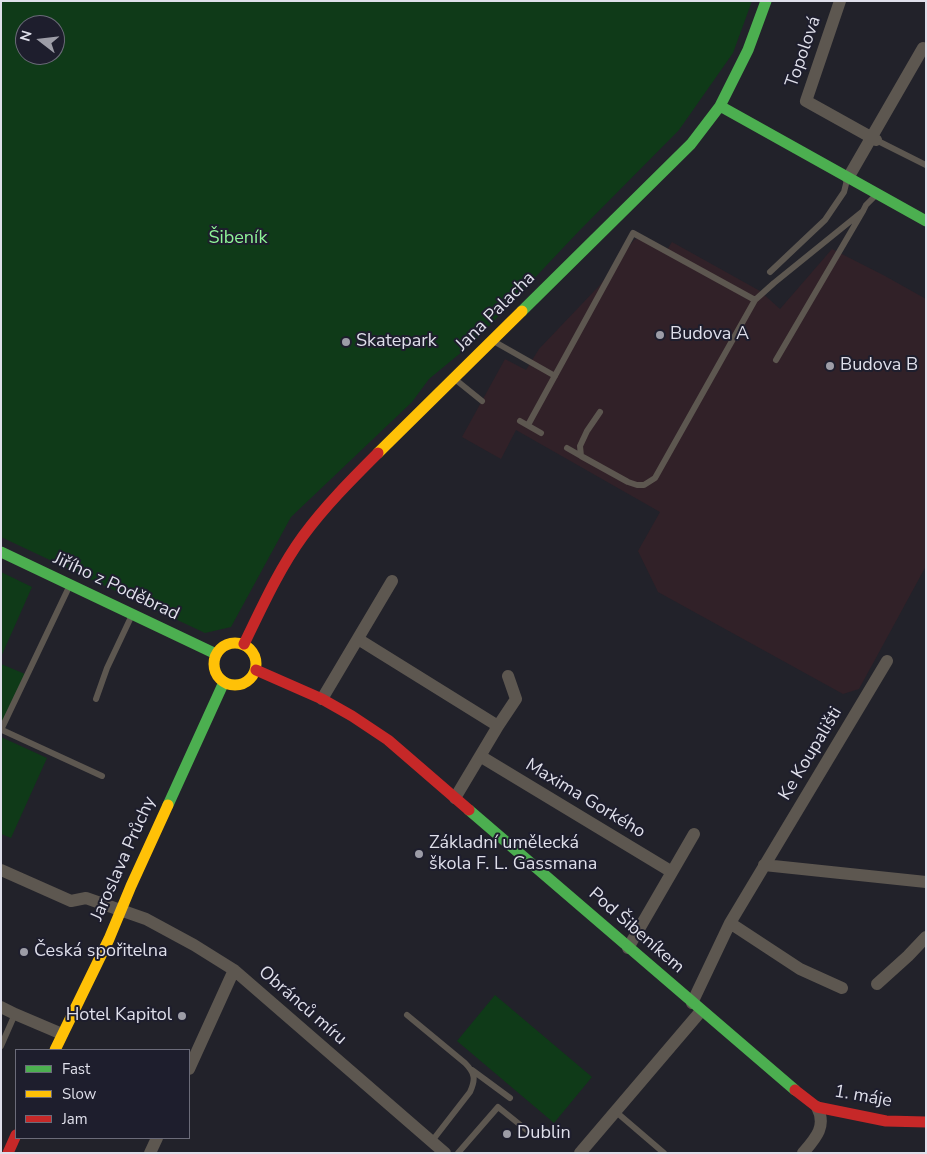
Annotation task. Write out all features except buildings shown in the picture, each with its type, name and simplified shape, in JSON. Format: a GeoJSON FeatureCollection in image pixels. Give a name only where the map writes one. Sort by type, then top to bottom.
{"type":"FeatureCollection","features":[{"type":"Feature","properties":{"kind":"street","name":"Jana Palacha"},"geometry":{"type":"LineString","coordinates":[[244,644],[279,573],[303,536],[341,490],[691,144],[720,106],[748,50],[766,1]]}},
{"type":"Feature","properties":{"kind":"street","name":"Topolová"},"geometry":{"type":"LineString","coordinates":[[840,1],[806,101],[874,139]]}},
{"type":"Feature","properties":{"kind":"street"},"geometry":{"type":"LineString","coordinates":[[848,178],[874,139],[924,49]]}},
{"type":"Feature","properties":{"kind":"street"},"geometry":{"type":"LineString","coordinates":[[720,106],[926,221]]}},
{"type":"Feature","properties":{"kind":"street","name":"Jiřího z Poděbrad"},"geometry":{"type":"LineString","coordinates":[[1,552],[216,654]]}},
{"type":"Feature","properties":{"kind":"street"},"geometry":{"type":"LineString","coordinates":[[322,699],[392,581]]}},
{"type":"Feature","properties":{"kind":"street"},"geometry":{"type":"LineString","coordinates":[[358,639],[498,726]]}},
{"type":"Feature","properties":{"kind":"street"},"geometry":{"type":"LineString","coordinates":[[231,642],[244,644],[253,652],[257,664],[256,670],[248,681],[243,684],[236,685],[224,682],[219,678],[214,666],[216,654],[220,648],[231,642]]}},
{"type":"Feature","properties":{"kind":"street","name":"Ke Koupališti"},"geometry":{"type":"LineString","coordinates":[[580,1153],[697,1007],[730,923],[887,661]]}},
{"type":"Feature","properties":{"kind":"street","name":"Pod Šibeníkem"},"geometry":{"type":"LineString","coordinates":[[256,670],[322,699],[388,740],[628,948],[817,1107]]}},
{"type":"Feature","properties":{"kind":"street"},"geometry":{"type":"LineString","coordinates":[[455,798],[516,699],[508,676]]}},
{"type":"Feature","properties":{"kind":"street","name":"Jaroslava Průchy"},"geometry":{"type":"LineString","coordinates":[[55,1049],[109,939],[120,910],[224,682]]}},
{"type":"Feature","properties":{"kind":"street","name":"Maxima Gorkého"},"geometry":{"type":"LineString","coordinates":[[480,756],[672,872]]}},
{"type":"Feature","properties":{"kind":"street"},"geometry":{"type":"LineString","coordinates":[[628,948],[694,834]]}},
{"type":"Feature","properties":{"kind":"street"},"geometry":{"type":"LineString","coordinates":[[764,865],[926,882]]}},
{"type":"Feature","properties":{"kind":"street","name":"Obránců míru"},"geometry":{"type":"LineString","coordinates":[[1,870],[71,901],[86,898],[146,920],[194,945],[234,970],[445,1153]]}},
{"type":"Feature","properties":{"kind":"street"},"geometry":{"type":"LineString","coordinates":[[730,923],[800,969],[842,988]]}},
{"type":"Feature","properties":{"kind":"street"},"geometry":{"type":"LineString","coordinates":[[877,984],[926,937]]}},
{"type":"Feature","properties":{"kind":"street"},"geometry":{"type":"LineString","coordinates":[[190,1066],[234,970]]}},
{"type":"Feature","properties":{"kind":"street"},"geometry":{"type":"LineString","coordinates":[[1,1007],[62,1034]]}},
{"type":"Feature","properties":{"kind":"street","name":"1. máje"},"geometry":{"type":"LineString","coordinates":[[817,1107],[886,1121],[926,1122]]}},
{"type":"Feature","properties":{"kind":"street","name":"1. máje"},"geometry":{"type":"LineString","coordinates":[[803,1153],[819,1132],[821,1126],[822,1115],[817,1107]]}},
{"type":"Feature","properties":{"kind":"street"},"geometry":{"type":"LineString","coordinates":[[8,1153],[15,1136]]}},
{"type":"Feature","properties":{"kind":"street"},"geometry":{"type":"LineString","coordinates":[[150,1153],[157,1139]]}},
{"type":"Feature","properties":{"kind":"lane"},"geometry":{"type":"LineString","coordinates":[[874,139],[926,165]]}},
{"type":"Feature","properties":{"kind":"lane"},"geometry":{"type":"LineString","coordinates":[[770,272],[825,220],[844,192],[848,178]]}},
{"type":"Feature","properties":{"kind":"lane"},"geometry":{"type":"LineString","coordinates":[[776,360],[866,205],[877,194]]}},
{"type":"Feature","properties":{"kind":"lane"},"geometry":{"type":"LineString","coordinates":[[567,448],[628,482],[644,485],[655,478],[755,300],[863,210]]}},
{"type":"Feature","properties":{"kind":"lane"},"geometry":{"type":"LineString","coordinates":[[528,425],[633,234],[755,300]]}},
{"type":"Feature","properties":{"kind":"lane"},"geometry":{"type":"LineString","coordinates":[[492,340],[555,376]]}},
{"type":"Feature","properties":{"kind":"lane"},"geometry":{"type":"LineString","coordinates":[[454,379],[482,401]]}},
{"type":"Feature","properties":{"kind":"lane"},"geometry":{"type":"LineString","coordinates":[[582,456],[580,446],[587,431],[600,412]]}},
{"type":"Feature","properties":{"kind":"lane"},"geometry":{"type":"LineString","coordinates":[[520,421],[541,433]]}},
{"type":"Feature","properties":{"kind":"lane"},"geometry":{"type":"LineString","coordinates":[[70,585],[2,730],[102,776]]}},
{"type":"Feature","properties":{"kind":"lane"},"geometry":{"type":"LineString","coordinates":[[96,699],[107,668],[133,614]]}},
{"type":"Feature","properties":{"kind":"lane"},"geometry":{"type":"LineString","coordinates":[[1,1046],[15,1014]]}},
{"type":"Feature","properties":{"kind":"lane"},"geometry":{"type":"LineString","coordinates":[[407,1014],[472,1070],[510,1098]]}},
{"type":"Feature","properties":{"kind":"lane"},"geometry":{"type":"LineString","coordinates":[[432,1141],[470,1092],[474,1078],[472,1070]]}},
{"type":"Feature","properties":{"kind":"lane"},"geometry":{"type":"LineString","coordinates":[[458,1153],[498,1107],[534,1136]]}},
{"type":"Feature","properties":{"kind":"lane"},"geometry":{"type":"LineString","coordinates":[[615,1111],[664,1153]]}},
{"type":"Feature","properties":{"kind":"shaded area"},"geometry":{"type":"Polygon","coordinates":[[[639,238],[665,253],[672,242],[760,291],[780,309],[832,249],[926,299],[926,566],[859,689],[843,694],[658,592],[638,551],[660,512],[516,430],[501,459],[462,437],[505,359],[526,370],[539,349],[600,285],[634,240],[639,238]]]}},
{"type":"Feature","properties":{"kind":"green space","name":"Šibeník"},"geometry":{"type":"Polygon","coordinates":[[[1,1],[752,1],[733,53],[679,130],[579,231],[475,341],[429,379],[412,402],[291,517],[231,627],[205,633],[1,537],[1,1]]]}},
{"type":"Feature","properties":{"kind":"green space"},"geometry":{"type":"Polygon","coordinates":[[[1,572],[32,587],[1,657],[1,572]]]}},
{"type":"Feature","properties":{"kind":"green space"},"geometry":{"type":"Polygon","coordinates":[[[1,664],[25,674],[1,725],[1,664]]]}},
{"type":"Feature","properties":{"kind":"green space"},"geometry":{"type":"Polygon","coordinates":[[[1,737],[47,758],[11,838],[1,834],[1,737]]]}},
{"type":"Feature","properties":{"kind":"green space"},"geometry":{"type":"Polygon","coordinates":[[[495,995],[592,1077],[554,1123],[457,1041],[495,995]]]}},
{"type":"Feature","properties":{"kind":"traffic: fast"},"geometry":{"type":"LineString","coordinates":[[522,311],[691,144],[720,106],[748,50],[766,1]]}},
{"type":"Feature","properties":{"kind":"traffic: fast"},"geometry":{"type":"LineString","coordinates":[[720,106],[926,221]]}},
{"type":"Feature","properties":{"kind":"traffic: fast"},"geometry":{"type":"LineString","coordinates":[[1,552],[216,654]]}},
{"type":"Feature","properties":{"kind":"traffic: fast"},"geometry":{"type":"LineString","coordinates":[[168,805],[224,682]]}},
{"type":"Feature","properties":{"kind":"traffic: fast"},"geometry":{"type":"LineString","coordinates":[[469,810],[795,1090]]}},
{"type":"Feature","properties":{"kind":"traffic: slow"},"geometry":{"type":"LineString","coordinates":[[378,453],[522,311]]}},
{"type":"Feature","properties":{"kind":"traffic: slow"},"geometry":{"type":"LineString","coordinates":[[239,643],[247,646],[253,652],[256,664],[253,676],[247,682],[231,685],[223,682],[217,676],[214,660],[217,652],[223,646],[239,643]]}},
{"type":"Feature","properties":{"kind":"traffic: slow"},"geometry":{"type":"LineString","coordinates":[[55,1049],[109,939],[168,805]]}},
{"type":"Feature","properties":{"kind":"traffic: jam"},"geometry":{"type":"LineString","coordinates":[[244,644],[264,602],[303,536],[330,503],[378,453]]}},
{"type":"Feature","properties":{"kind":"traffic: jam"},"geometry":{"type":"LineString","coordinates":[[256,670],[322,699],[352,716],[388,740],[469,810]]}},
{"type":"Feature","properties":{"kind":"traffic: jam"},"geometry":{"type":"LineString","coordinates":[[795,1090],[817,1107],[886,1121],[926,1122]]}},
{"type":"Feature","properties":{"kind":"traffic: jam"},"geometry":{"type":"LineString","coordinates":[[8,1153],[15,1137]]}},
{"type":"Feature","properties":{"kind":"place","name":"Budova A"},"geometry":{"type":"Point","coordinates":[660,335]}},
{"type":"Feature","properties":{"kind":"place","name":"Skatepark"},"geometry":{"type":"Point","coordinates":[346,342]}},
{"type":"Feature","properties":{"kind":"place","name":"Budova B"},"geometry":{"type":"Point","coordinates":[830,366]}},
{"type":"Feature","properties":{"kind":"place","name":"Základní umělecká škola F. L. Gassmana"},"geometry":{"type":"Point","coordinates":[419,854]}},
{"type":"Feature","properties":{"kind":"place","name":"Česká spořitelna"},"geometry":{"type":"Point","coordinates":[24,952]}},
{"type":"Feature","properties":{"kind":"place","name":"Hotel Kapitol"},"geometry":{"type":"Point","coordinates":[182,1016]}},
{"type":"Feature","properties":{"kind":"place","name":"Dublin"},"geometry":{"type":"Point","coordinates":[507,1134]}}]}
